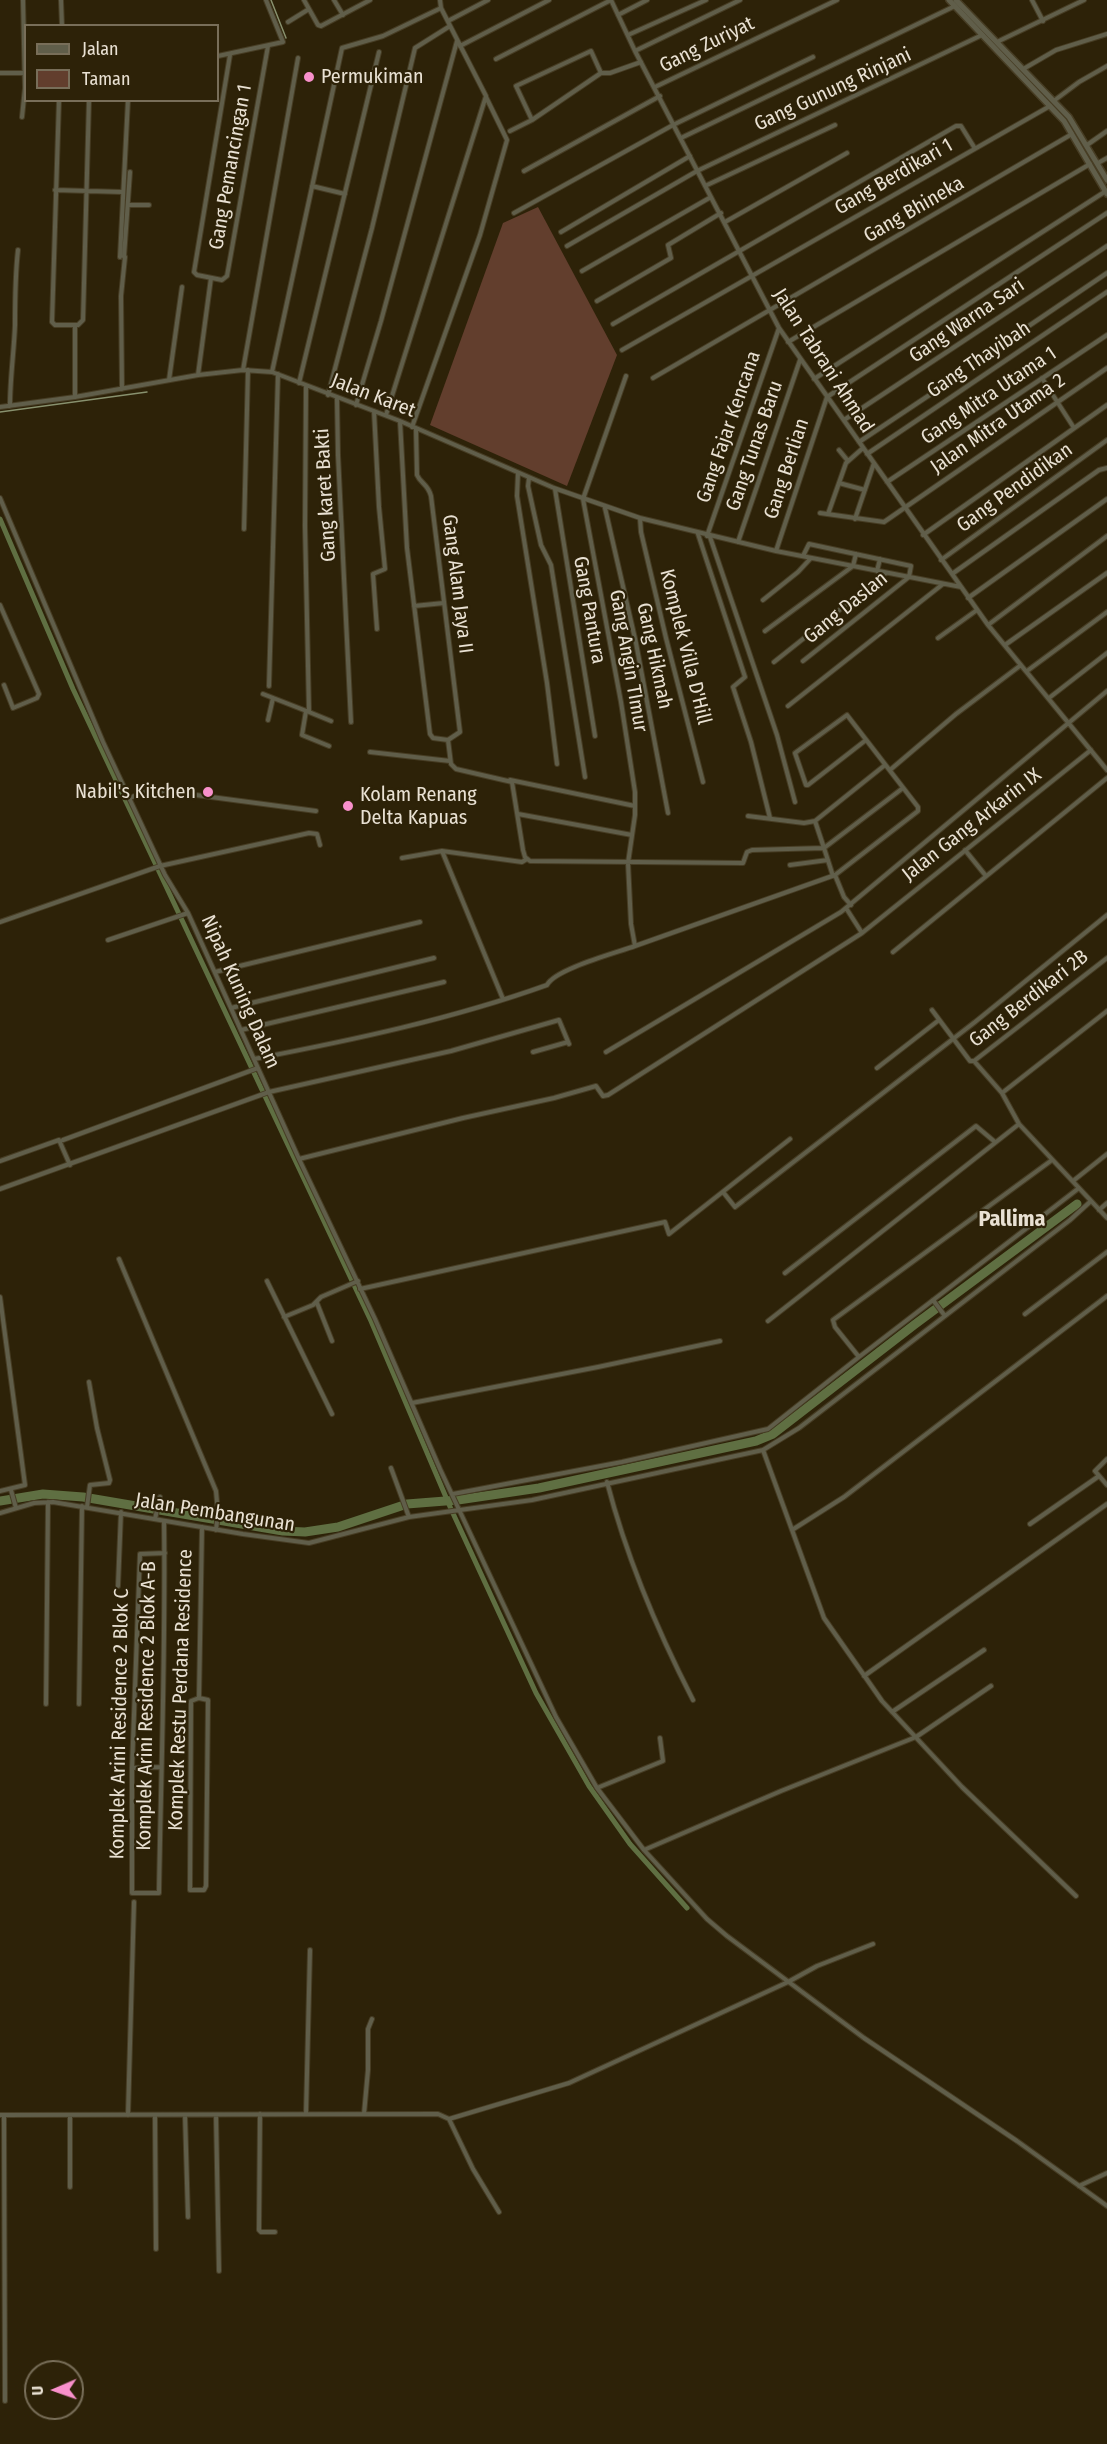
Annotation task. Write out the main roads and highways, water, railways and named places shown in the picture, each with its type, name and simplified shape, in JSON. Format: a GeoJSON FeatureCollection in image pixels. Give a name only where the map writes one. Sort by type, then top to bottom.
{"type":"FeatureCollection","features":[{"type":"Feature","properties":{"kind":"waterway"},"geometry":{"type":"LineString","coordinates":[[271,0],[286,38]]}},
{"type":"Feature","properties":{"kind":"waterway"},"geometry":{"type":"LineString","coordinates":[[0,412],[147,392]]}},
{"type":"Feature","properties":{"kind":"waterway"},"geometry":{"type":"LineString","coordinates":[[0,519],[73,689],[371,1321],[451,1509],[536,1693],[589,1786],[630,1844],[687,1908]]}},
{"type":"Feature","properties":{"kind":"waterway"},"geometry":{"type":"LineString","coordinates":[[0,1501],[43,1494],[83,1497],[283,1531],[305,1532],[338,1527],[407,1504],[458,1500],[539,1488],[756,1441],[773,1434],[914,1325],[1077,1204]]}},
{"type":"Feature","properties":{"kind":"place","name":"Permukiman"},"geometry":{"type":"Point","coordinates":[309,77]}},
{"type":"Feature","properties":{"kind":"place","name":"Nabil's Kitchen"},"geometry":{"type":"Point","coordinates":[208,792]}},
{"type":"Feature","properties":{"kind":"place","name":"Kolam Renang Delta Kapuas"},"geometry":{"type":"Point","coordinates":[348,806]}},
{"type":"Feature","properties":{"kind":"district","name":"Pallima"},"geometry":{"type":"Point","coordinates":[1012,1220]}}]}
